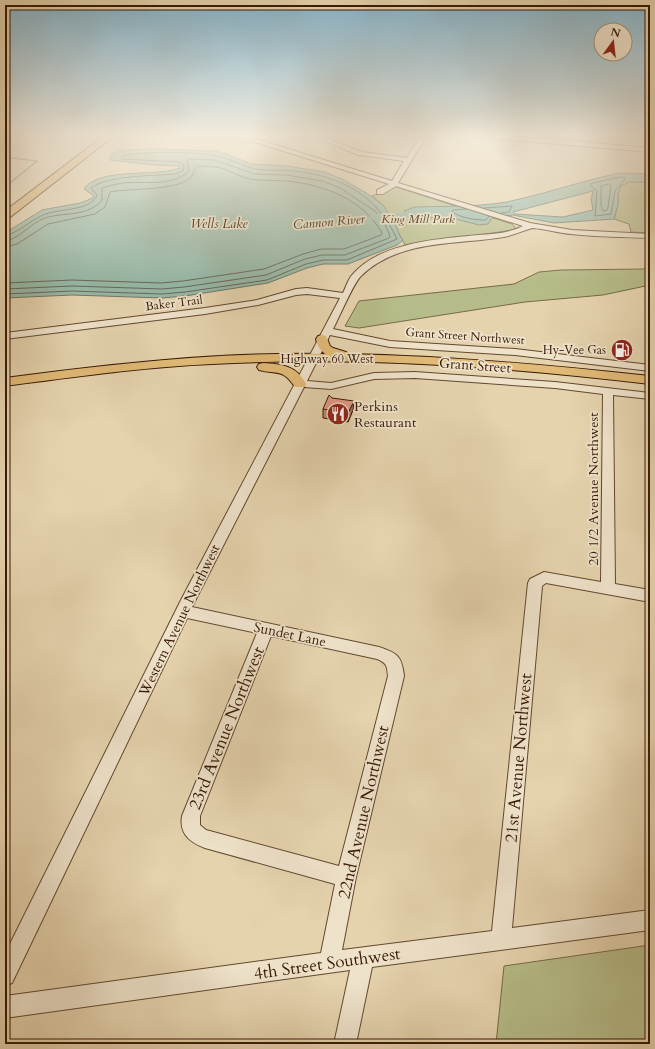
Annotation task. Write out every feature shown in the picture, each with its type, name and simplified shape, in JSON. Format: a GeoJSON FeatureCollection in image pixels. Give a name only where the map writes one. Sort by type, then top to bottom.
{"type":"FeatureCollection","features":[{"type":"Feature","properties":{"kind":"highway"},"geometry":{"type":"LineString","coordinates":[[5,216],[47,184]]}},
{"type":"Feature","properties":{"kind":"main road"},"geometry":{"type":"LineString","coordinates":[[324,335],[324,348],[329,352],[344,356],[373,359]]}},
{"type":"Feature","properties":{"kind":"main road","name":"Highway 60 West"},"geometry":{"type":"LineString","coordinates":[[5,382],[158,364],[253,359],[487,372],[650,388]]}},
{"type":"Feature","properties":{"kind":"main road","name":"Highway 60 West"},"geometry":{"type":"LineString","coordinates":[[5,389],[123,374],[373,359],[506,365],[650,380]]}},
{"type":"Feature","properties":{"kind":"main road"},"geometry":{"type":"LineString","coordinates":[[257,366],[289,371],[297,378],[300,384]]}},
{"type":"Feature","properties":{"kind":"street"},"geometry":{"type":"LineString","coordinates":[[390,184],[529,226],[572,232],[650,236]]}},
{"type":"Feature","properties":{"kind":"street"},"geometry":{"type":"LineString","coordinates":[[380,192],[393,185]]}},
{"type":"Feature","properties":{"kind":"street","name":"Western Avenue Northwest"},"geometry":{"type":"LineString","coordinates":[[5,976],[184,611],[344,296],[356,276],[362,269],[383,256],[410,247],[512,234],[529,226]]}},
{"type":"Feature","properties":{"kind":"street","name":"Baker Trail"},"geometry":{"type":"LineString","coordinates":[[5,336],[212,310],[258,302],[296,292],[307,291],[344,296]]}},
{"type":"Feature","properties":{"kind":"street","name":"Grant Street Northwest"},"geometry":{"type":"LineString","coordinates":[[324,335],[390,344],[523,353],[650,368]]}},
{"type":"Feature","properties":{"kind":"street","name":"Grant Street"},"geometry":{"type":"LineString","coordinates":[[300,384],[331,386],[374,376],[408,374],[608,390],[650,396]]}},
{"type":"Feature","properties":{"kind":"street","name":"20 1/2 Avenue Northwest"},"geometry":{"type":"LineString","coordinates":[[608,390],[608,588]]}},
{"type":"Feature","properties":{"kind":"street","name":"21st Avenue Northwest"},"geometry":{"type":"LineString","coordinates":[[502,939],[535,583],[539,580],[550,578],[608,588]]}},
{"type":"Feature","properties":{"kind":"street"},"geometry":{"type":"LineString","coordinates":[[608,588],[650,596]]}},
{"type":"Feature","properties":{"kind":"street","name":"Sundet Lane"},"geometry":{"type":"LineString","coordinates":[[184,611],[379,654],[388,657],[395,664]]}},
{"type":"Feature","properties":{"kind":"street","name":"23rd Avenue Northwest"},"geometry":{"type":"LineString","coordinates":[[266,629],[191,816],[189,822],[190,828],[197,836],[205,839],[346,877]]}},
{"type":"Feature","properties":{"kind":"street","name":"22nd Avenue Northwest"},"geometry":{"type":"LineString","coordinates":[[330,962],[346,877],[396,676],[395,664]]}},
{"type":"Feature","properties":{"kind":"street","name":"4th Street Southwest"},"geometry":{"type":"LineString","coordinates":[[5,1007],[650,920]]}},
{"type":"Feature","properties":{"kind":"street"},"geometry":{"type":"LineString","coordinates":[[345,1044],[363,958]]}},
{"type":"Feature","properties":{"kind":"green space"},"geometry":{"type":"Polygon","coordinates":[[[625,184],[650,184],[650,233],[631,232],[629,224],[614,219],[618,205],[618,194],[621,186],[625,184]]]}},
{"type":"Feature","properties":{"kind":"green space","name":"King Mill Park"},"geometry":{"type":"Polygon","coordinates":[[[396,187],[512,224],[515,227],[514,230],[405,245],[383,205],[372,196],[396,187]]]}},
{"type":"Feature","properties":{"kind":"green space"},"geometry":{"type":"Polygon","coordinates":[[[650,264],[650,285],[603,295],[525,302],[359,328],[345,326],[359,301],[514,284],[539,272],[561,270],[644,269],[650,264]]]}},
{"type":"Feature","properties":{"kind":"green space"},"geometry":{"type":"Polygon","coordinates":[[[650,945],[650,1044],[496,1044],[504,966],[650,945]]]}},
{"type":"Feature","properties":{"kind":"water","name":"Wells Lake"},"geometry":{"type":"Polygon","coordinates":[[[89,184],[351,184],[383,205],[392,216],[403,240],[397,245],[348,264],[323,264],[307,268],[268,283],[185,296],[162,298],[72,295],[5,298],[5,233],[42,210],[80,203],[93,198],[93,195],[84,189],[89,184]]]}},
{"type":"Feature","properties":{"kind":"water"},"geometry":{"type":"Polygon","coordinates":[[[576,184],[625,184],[621,186],[618,194],[618,205],[614,219],[554,223],[513,215],[492,218],[488,224],[479,225],[448,217],[409,217],[404,211],[415,207],[496,204],[576,184]],[[593,191],[513,212],[515,214],[563,217],[593,210],[591,199],[593,191]]]}},
{"type":"Feature","properties":{"kind":"building"},"geometry":{"type":"Polygon","coordinates":[[[329,395],[332,398],[354,401],[348,413],[323,409],[329,395]]]}},
{"type":"Feature","properties":{"kind":"waterway"},"geometry":{"type":"LineString","coordinates":[[5,187],[9,184]]}},
{"type":"Feature","properties":{"kind":"waterway","name":"Cannon River"},"geometry":{"type":"LineString","coordinates":[[373,217],[427,214]]}},
{"type":"Feature","properties":{"kind":"place","name":"Hy-Vee Gas"},"geometry":{"type":"Point","coordinates":[622,350]}},
{"type":"Feature","properties":{"kind":"place","name":"Perkins Restaurant"},"geometry":{"type":"Point","coordinates":[338,414]}}]}
